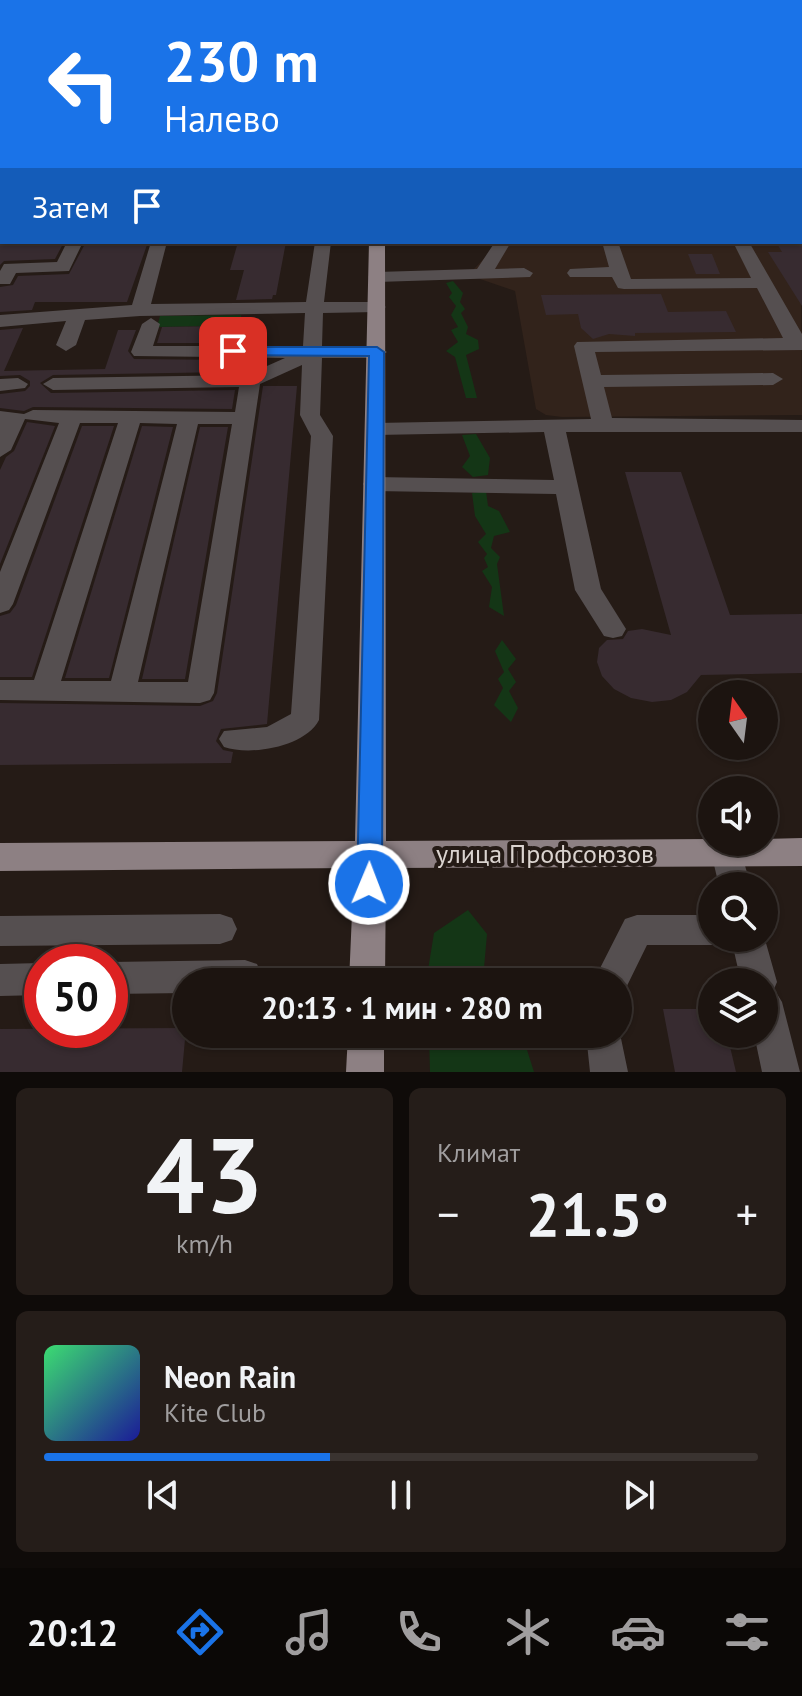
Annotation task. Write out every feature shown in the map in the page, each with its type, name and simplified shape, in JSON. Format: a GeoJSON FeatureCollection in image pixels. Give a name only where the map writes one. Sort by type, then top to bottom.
{"type":"FeatureCollection","features":[{"type":"Feature","properties":{"kind":"main road"},"geometry":{"type":"LineString","coordinates":[[367,968],[377,244]]}},
{"type":"Feature","properties":{"kind":"main road","name":"улица Профсоюзов"},"geometry":{"type":"LineString","coordinates":[[0,857],[698,852]]}},
{"type":"Feature","properties":{"kind":"main road","name":"улица Профсоюзов"},"geometry":{"type":"LineString","coordinates":[[778,852],[802,852]]}},
{"type":"Feature","properties":{"kind":"main road"},"geometry":{"type":"LineString","coordinates":[[365,1072],[366,1048]]}},
{"type":"Feature","properties":{"kind":"lane"},"geometry":{"type":"LineString","coordinates":[[218,0],[228,0]]}},
{"type":"Feature","properties":{"kind":"lane"},"geometry":{"type":"LineString","coordinates":[[4,280],[10,268],[63,267],[74,244]]}},
{"type":"Feature","properties":{"kind":"lane"},"geometry":{"type":"LineString","coordinates":[[159,244],[141,352],[377,360]]}},
{"type":"Feature","properties":{"kind":"lane"},"geometry":{"type":"LineString","coordinates":[[234,739],[271,738],[305,720],[322,436],[310,415],[314,308],[323,244]]}},
{"type":"Feature","properties":{"kind":"lane"},"geometry":{"type":"LineString","coordinates":[[483,273],[502,244]]}},
{"type":"Feature","properties":{"kind":"lane"},"geometry":{"type":"LineString","coordinates":[[611,244],[624,284],[763,283]]}},
{"type":"Feature","properties":{"kind":"lane"},"geometry":{"type":"LineString","coordinates":[[742,244],[791,336],[802,343]]}},
{"type":"Feature","properties":{"kind":"lane"},"geometry":{"type":"LineString","coordinates":[[576,273],[619,272]]}},
{"type":"Feature","properties":{"kind":"lane"},"geometry":{"type":"LineString","coordinates":[[377,277],[524,273]]}},
{"type":"Feature","properties":{"kind":"lane"},"geometry":{"type":"LineString","coordinates":[[0,321],[78,314],[146,317],[377,307]]}},
{"type":"Feature","properties":{"kind":"lane"},"geometry":{"type":"LineString","coordinates":[[66,345],[78,314]]}},
{"type":"Feature","properties":{"kind":"lane"},"geometry":{"type":"LineString","coordinates":[[603,426],[584,346],[802,343]]}},
{"type":"Feature","properties":{"kind":"lane"},"geometry":{"type":"LineString","coordinates":[[656,345],[669,380]]}},
{"type":"Feature","properties":{"kind":"lane"},"geometry":{"type":"LineString","coordinates":[[53,384],[250,381],[313,360]]}},
{"type":"Feature","properties":{"kind":"lane"},"geometry":{"type":"LineString","coordinates":[[592,381],[773,379]]}},
{"type":"Feature","properties":{"kind":"lane"},"geometry":{"type":"LineString","coordinates":[[0,690],[200,693],[250,381]]}},
{"type":"Feature","properties":{"kind":"lane"},"geometry":{"type":"LineString","coordinates":[[33,416],[243,418]]}},
{"type":"Feature","properties":{"kind":"lane"},"geometry":{"type":"LineString","coordinates":[[0,417],[15,417],[0,450]]}},
{"type":"Feature","properties":{"kind":"lane"},"geometry":{"type":"LineString","coordinates":[[0,604],[72,417]]}},
{"type":"Feature","properties":{"kind":"lane"},"geometry":{"type":"LineString","coordinates":[[44,691],[131,417]]}},
{"type":"Feature","properties":{"kind":"lane"},"geometry":{"type":"LineString","coordinates":[[122,692],[189,418]]}},
{"type":"Feature","properties":{"kind":"lane"},"geometry":{"type":"LineString","coordinates":[[376,429],[752,423],[802,426]]}},
{"type":"Feature","properties":{"kind":"lane"},"geometry":{"type":"LineString","coordinates":[[554,428],[588,590],[613,629]]}},
{"type":"Feature","properties":{"kind":"lane"},"geometry":{"type":"LineString","coordinates":[[374,484],[565,487]]}},
{"type":"Feature","properties":{"kind":"lane"},"geometry":{"type":"LineString","coordinates":[[0,931],[220,929]]}},
{"type":"Feature","properties":{"kind":"lane"},"geometry":{"type":"LineString","coordinates":[[618,968],[637,930],[698,930]]}},
{"type":"Feature","properties":{"kind":"lane"},"geometry":{"type":"LineString","coordinates":[[128,978],[172,977]]}},
{"type":"Feature","properties":{"kind":"lane"},"geometry":{"type":"LineString","coordinates":[[0,980],[24,979]]}},
{"type":"Feature","properties":{"kind":"lane"},"geometry":{"type":"LineString","coordinates":[[606,1048],[609,1072]]}},
{"type":"Feature","properties":{"kind":"lane"},"geometry":{"type":"LineString","coordinates":[[775,1048],[781,1072]]}},
{"type":"Feature","properties":{"kind":"shaded area"},"geometry":{"type":"Polygon","coordinates":[[[494,244],[801,244],[802,415],[546,415],[536,409],[515,291],[480,279],[474,269],[494,244]]]}},
{"type":"Feature","properties":{"kind":"green space"},"geometry":{"type":"Polygon","coordinates":[[[453,281],[463,293],[460,302],[465,309],[461,313],[468,327],[466,334],[478,340],[479,349],[466,355],[477,398],[466,398],[455,357],[446,351],[458,342],[451,330],[458,327],[451,315],[456,306],[449,297],[452,293],[446,283],[453,281]]]}},
{"type":"Feature","properties":{"kind":"green space"},"geometry":{"type":"Polygon","coordinates":[[[241,315],[241,321],[225,322],[224,326],[157,327],[160,316],[241,315]]]}},
{"type":"Feature","properties":{"kind":"green space"},"geometry":{"type":"Polygon","coordinates":[[[476,434],[490,458],[488,475],[473,477],[462,467],[470,456],[462,435],[476,434]]]}},
{"type":"Feature","properties":{"kind":"green space"},"geometry":{"type":"Polygon","coordinates":[[[486,491],[488,506],[499,511],[510,532],[494,536],[491,548],[500,557],[497,564],[504,616],[489,607],[492,587],[482,571],[488,567],[484,558],[487,554],[478,542],[486,534],[475,516],[472,493],[486,491]]]}},
{"type":"Feature","properties":{"kind":"green space"},"geometry":{"type":"Polygon","coordinates":[[[502,640],[516,659],[508,669],[516,682],[509,691],[518,708],[511,722],[494,705],[503,688],[498,679],[504,672],[495,651],[502,640]]]}},
{"type":"Feature","properties":{"kind":"green space"},"geometry":{"type":"Polygon","coordinates":[[[468,910],[487,934],[484,968],[428,968],[434,933],[468,910]]]}},
{"type":"Feature","properties":{"kind":"green space"},"geometry":{"type":"Polygon","coordinates":[[[429,1048],[526,1048],[534,1072],[430,1072],[429,1048]]]}},
{"type":"Feature","properties":{"kind":"building"},"geometry":{"type":"Polygon","coordinates":[[[0,244],[63,244],[55,259],[4,261],[0,265],[0,244]]]}},
{"type":"Feature","properties":{"kind":"building"},"geometry":{"type":"Polygon","coordinates":[[[85,244],[147,244],[127,302],[35,302],[32,310],[0,312],[0,287],[13,285],[18,276],[69,274],[85,244]]]}},
{"type":"Feature","properties":{"kind":"building"},"geometry":{"type":"Polygon","coordinates":[[[237,244],[286,244],[276,295],[272,299],[236,300],[244,270],[230,270],[237,244]]]}},
{"type":"Feature","properties":{"kind":"building"},"geometry":{"type":"Polygon","coordinates":[[[777,244],[802,244],[802,306],[768,252],[782,252],[777,244]]]}},
{"type":"Feature","properties":{"kind":"building"},"geometry":{"type":"Polygon","coordinates":[[[688,254],[712,254],[720,274],[696,274],[688,254]]]}},
{"type":"Feature","properties":{"kind":"building"},"geometry":{"type":"Polygon","coordinates":[[[661,294],[668,312],[726,311],[736,332],[635,333],[635,336],[609,334],[593,339],[581,328],[578,314],[546,315],[541,295],[661,294]]]}},
{"type":"Feature","properties":{"kind":"building"},"geometry":{"type":"Polygon","coordinates":[[[231,317],[249,317],[245,343],[157,343],[162,327],[224,326],[231,317]]]}},
{"type":"Feature","properties":{"kind":"building"},"geometry":{"type":"Polygon","coordinates":[[[23,328],[4,371],[105,369],[118,330],[136,330],[128,351],[134,359],[231,360],[228,372],[53,375],[40,383],[51,393],[235,390],[232,409],[33,407],[24,411],[0,408],[0,394],[25,391],[30,386],[30,381],[20,375],[0,376],[0,330],[23,328]]]}},
{"type":"Feature","properties":{"kind":"building"},"geometry":{"type":"Polygon","coordinates":[[[263,386],[297,386],[267,724],[221,729],[216,741],[223,750],[233,752],[231,763],[0,765],[0,703],[200,706],[213,701],[217,693],[263,386]]]}},
{"type":"Feature","properties":{"kind":"building"},"geometry":{"type":"Polygon","coordinates":[[[27,422],[55,426],[0,564],[0,470],[6,457],[14,451],[27,422]]]}},
{"type":"Feature","properties":{"kind":"building"},"geometry":{"type":"Polygon","coordinates":[[[82,426],[114,426],[32,677],[0,677],[0,616],[10,613],[16,605],[82,426]]]}},
{"type":"Feature","properties":{"kind":"building"},"geometry":{"type":"Polygon","coordinates":[[[142,426],[173,427],[109,678],[65,678],[142,426]]]}},
{"type":"Feature","properties":{"kind":"building"},"geometry":{"type":"Polygon","coordinates":[[[200,427],[228,427],[185,679],[142,679],[200,427]]]}},
{"type":"Feature","properties":{"kind":"building"},"geometry":{"type":"Polygon","coordinates":[[[625,472],[681,472],[730,615],[802,614],[802,673],[701,675],[687,692],[671,700],[652,702],[631,698],[614,689],[602,676],[597,662],[599,648],[607,640],[623,639],[628,631],[642,629],[671,635],[625,472]]]}},
{"type":"Feature","properties":{"kind":"building"},"geometry":{"type":"Polygon","coordinates":[[[663,1009],[698,1009],[698,1048],[730,1048],[736,1072],[675,1072],[663,1009]]]}},
{"type":"Feature","properties":{"kind":"building"},"geometry":{"type":"Polygon","coordinates":[[[128,1028],[172,1028],[172,1048],[184,1048],[182,1072],[0,1072],[0,1029],[24,1029],[24,1048],[128,1048],[128,1028]]]}},
{"type":"Feature","properties":{"kind":"route"},"geometry":{"type":"LineString","coordinates":[[233,351],[377,352],[369,884]]}}]}
